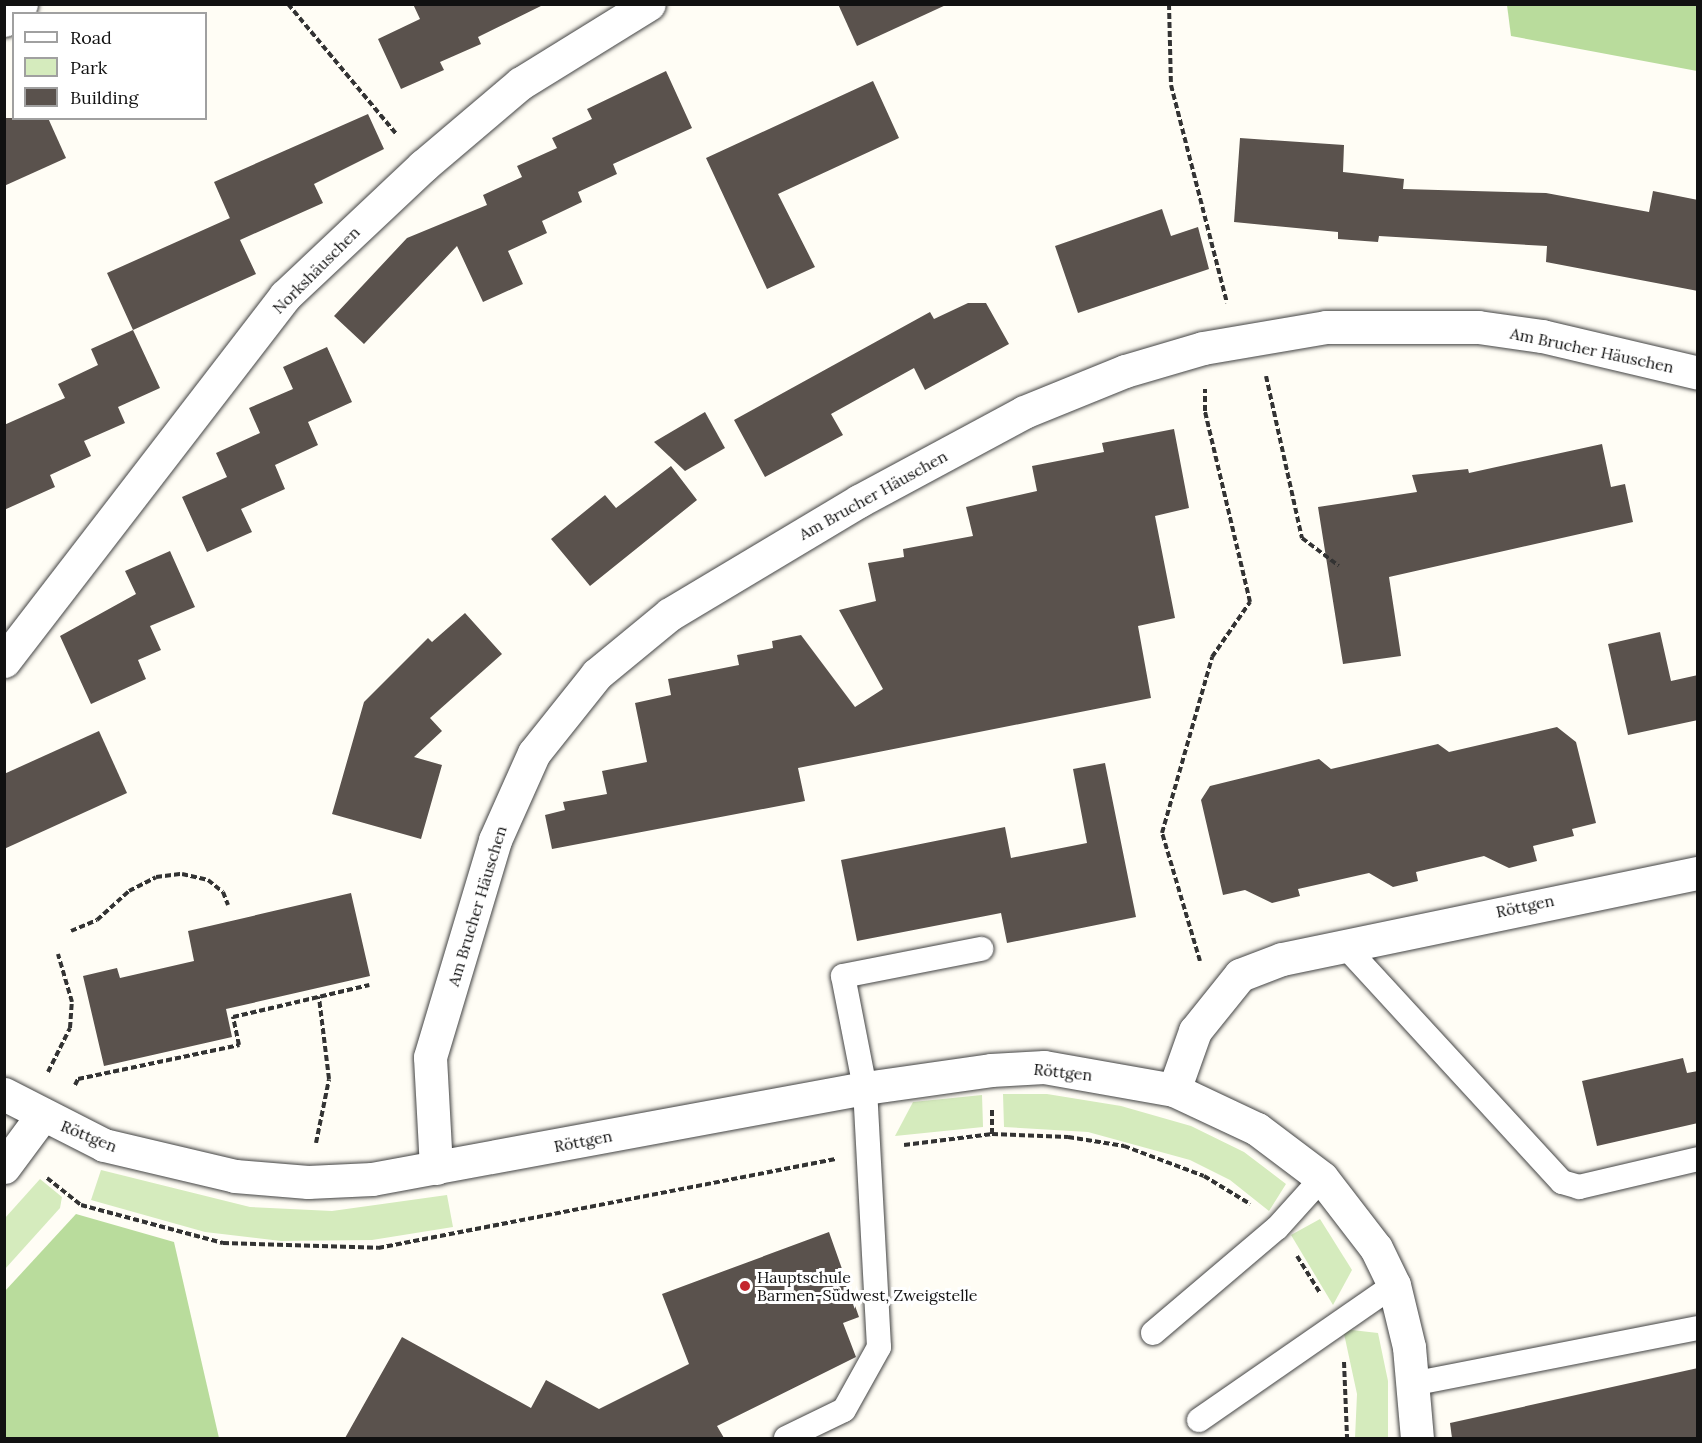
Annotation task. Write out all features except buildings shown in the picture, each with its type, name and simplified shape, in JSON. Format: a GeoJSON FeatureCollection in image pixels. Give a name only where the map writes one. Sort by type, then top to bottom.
{"type":"FeatureCollection","features":[{"type":"Feature","properties":{"kind":"street","name":"Norkshäuschen"},"geometry":{"type":"LineString","coordinates":[[4,661],[285,296],[423,166],[521,83],[649,4]]}},
{"type":"Feature","properties":{"kind":"street","name":"Am Brucher Häuschen"},"geometry":{"type":"LineString","coordinates":[[436,1168],[430,1058],[495,840],[534,753],[597,674],[670,614],[859,501],[1024,412],[1125,371],[1203,348],[1326,327],[1478,327],[1542,336],[1698,373]]}},
{"type":"Feature","properties":{"kind":"street","name":"Röttgen"},"geometry":{"type":"LineString","coordinates":[[1174,1090],[1195,1032],[1213,1005],[1240,975],[1282,959],[1344,945],[1698,873]]}},
{"type":"Feature","properties":{"kind":"street","name":"Röttgen"},"geometry":{"type":"LineString","coordinates":[[31,1110],[104,1145],[172,1164],[308,1182],[372,1179],[865,1088],[1044,1067],[1174,1090],[1257,1129],[1322,1178],[1376,1248],[1394,1286],[1413,1384],[1417,1438]]}},
{"type":"Feature","properties":{"kind":"street"},"geometry":{"type":"LineString","coordinates":[[10,1160],[31,1110]]}},
{"type":"Feature","properties":{"kind":"lane"},"geometry":{"type":"LineString","coordinates":[[1344,945],[1562,1182],[1579,1187],[1698,1159]]}},
{"type":"Feature","properties":{"kind":"lane"},"geometry":{"type":"LineString","coordinates":[[786,1438],[844,1410],[879,1347],[865,1088],[843,976],[981,949]]}},
{"type":"Feature","properties":{"kind":"lane"},"geometry":{"type":"LineString","coordinates":[[1153,1333],[1276,1228],[1322,1178]]}},
{"type":"Feature","properties":{"kind":"lane"},"geometry":{"type":"LineString","coordinates":[[1199,1420],[1334,1323],[1394,1286]]}},
{"type":"Feature","properties":{"kind":"lane"},"geometry":{"type":"LineString","coordinates":[[1413,1384],[1698,1328]]}},
{"type":"Feature","properties":{"kind":"path"},"geometry":{"type":"LineString","coordinates":[[288,4],[423,166]]}},
{"type":"Feature","properties":{"kind":"path"},"geometry":{"type":"LineString","coordinates":[[1169,4],[1171,85],[1247,339],[1302,538],[1339,566]]}},
{"type":"Feature","properties":{"kind":"path"},"geometry":{"type":"LineString","coordinates":[[1203,348],[1205,411],[1250,602],[1212,657],[1162,833],[1213,1005]]}},
{"type":"Feature","properties":{"kind":"path"},"geometry":{"type":"LineString","coordinates":[[71,931],[97,920],[129,891],[156,877],[182,874],[208,880],[224,892],[228,905]]}},
{"type":"Feature","properties":{"kind":"path"},"geometry":{"type":"LineString","coordinates":[[31,1110],[70,1028],[72,1002],[58,954]]}},
{"type":"Feature","properties":{"kind":"path"},"geometry":{"type":"LineString","coordinates":[[31,1110],[78,1079],[240,1045],[233,1017],[369,985]]}},
{"type":"Feature","properties":{"kind":"path"},"geometry":{"type":"LineString","coordinates":[[308,1182],[329,1079],[319,997]]}},
{"type":"Feature","properties":{"kind":"path"},"geometry":{"type":"LineString","coordinates":[[10,1160],[81,1205],[223,1243],[306,1249],[378,1248],[467,1233],[868,1152],[993,1134],[1068,1137],[1124,1146],[1204,1176],[1246,1201],[1276,1228],[1334,1323],[1347,1383],[1347,1438]]}},
{"type":"Feature","properties":{"kind":"green space"},"geometry":{"type":"Polygon","coordinates":[[[1507,5],[1697,5],[1697,71],[1511,36],[1507,5]]]}},
{"type":"Feature","properties":{"kind":"green space"},"geometry":{"type":"Polygon","coordinates":[[[1003,1094],[1047,1094],[1121,1106],[1191,1126],[1244,1152],[1286,1184],[1269,1211],[1230,1180],[1190,1160],[1088,1132],[1004,1127],[1003,1094]]]}},
{"type":"Feature","properties":{"kind":"green space"},"geometry":{"type":"Polygon","coordinates":[[[982,1095],[983,1127],[895,1136],[913,1102],[982,1095]]]}},
{"type":"Feature","properties":{"kind":"green space"},"geometry":{"type":"Polygon","coordinates":[[[101,1170],[250,1207],[332,1211],[447,1195],[453,1227],[372,1240],[281,1241],[205,1232],[91,1200],[101,1170]]]}},
{"type":"Feature","properties":{"kind":"green space"},"geometry":{"type":"Polygon","coordinates":[[[40,1179],[62,1197],[60,1208],[5,1269],[5,1218],[40,1179]]]}},
{"type":"Feature","properties":{"kind":"green space"},"geometry":{"type":"Polygon","coordinates":[[[76,1214],[174,1242],[219,1438],[5,1438],[5,1291],[76,1214]]]}},
{"type":"Feature","properties":{"kind":"green space"},"geometry":{"type":"Polygon","coordinates":[[[1320,1219],[1352,1270],[1333,1305],[1291,1235],[1320,1219]]]}},
{"type":"Feature","properties":{"kind":"green space"},"geometry":{"type":"Polygon","coordinates":[[[1343,1329],[1378,1333],[1388,1381],[1388,1438],[1355,1438],[1357,1394],[1343,1329]]]}},
{"type":"Feature","properties":{"kind":"place","name":"Hauptschule Barmen-Südwest, Zweigstelle"},"geometry":{"type":"Point","coordinates":[745,1286]}}]}
